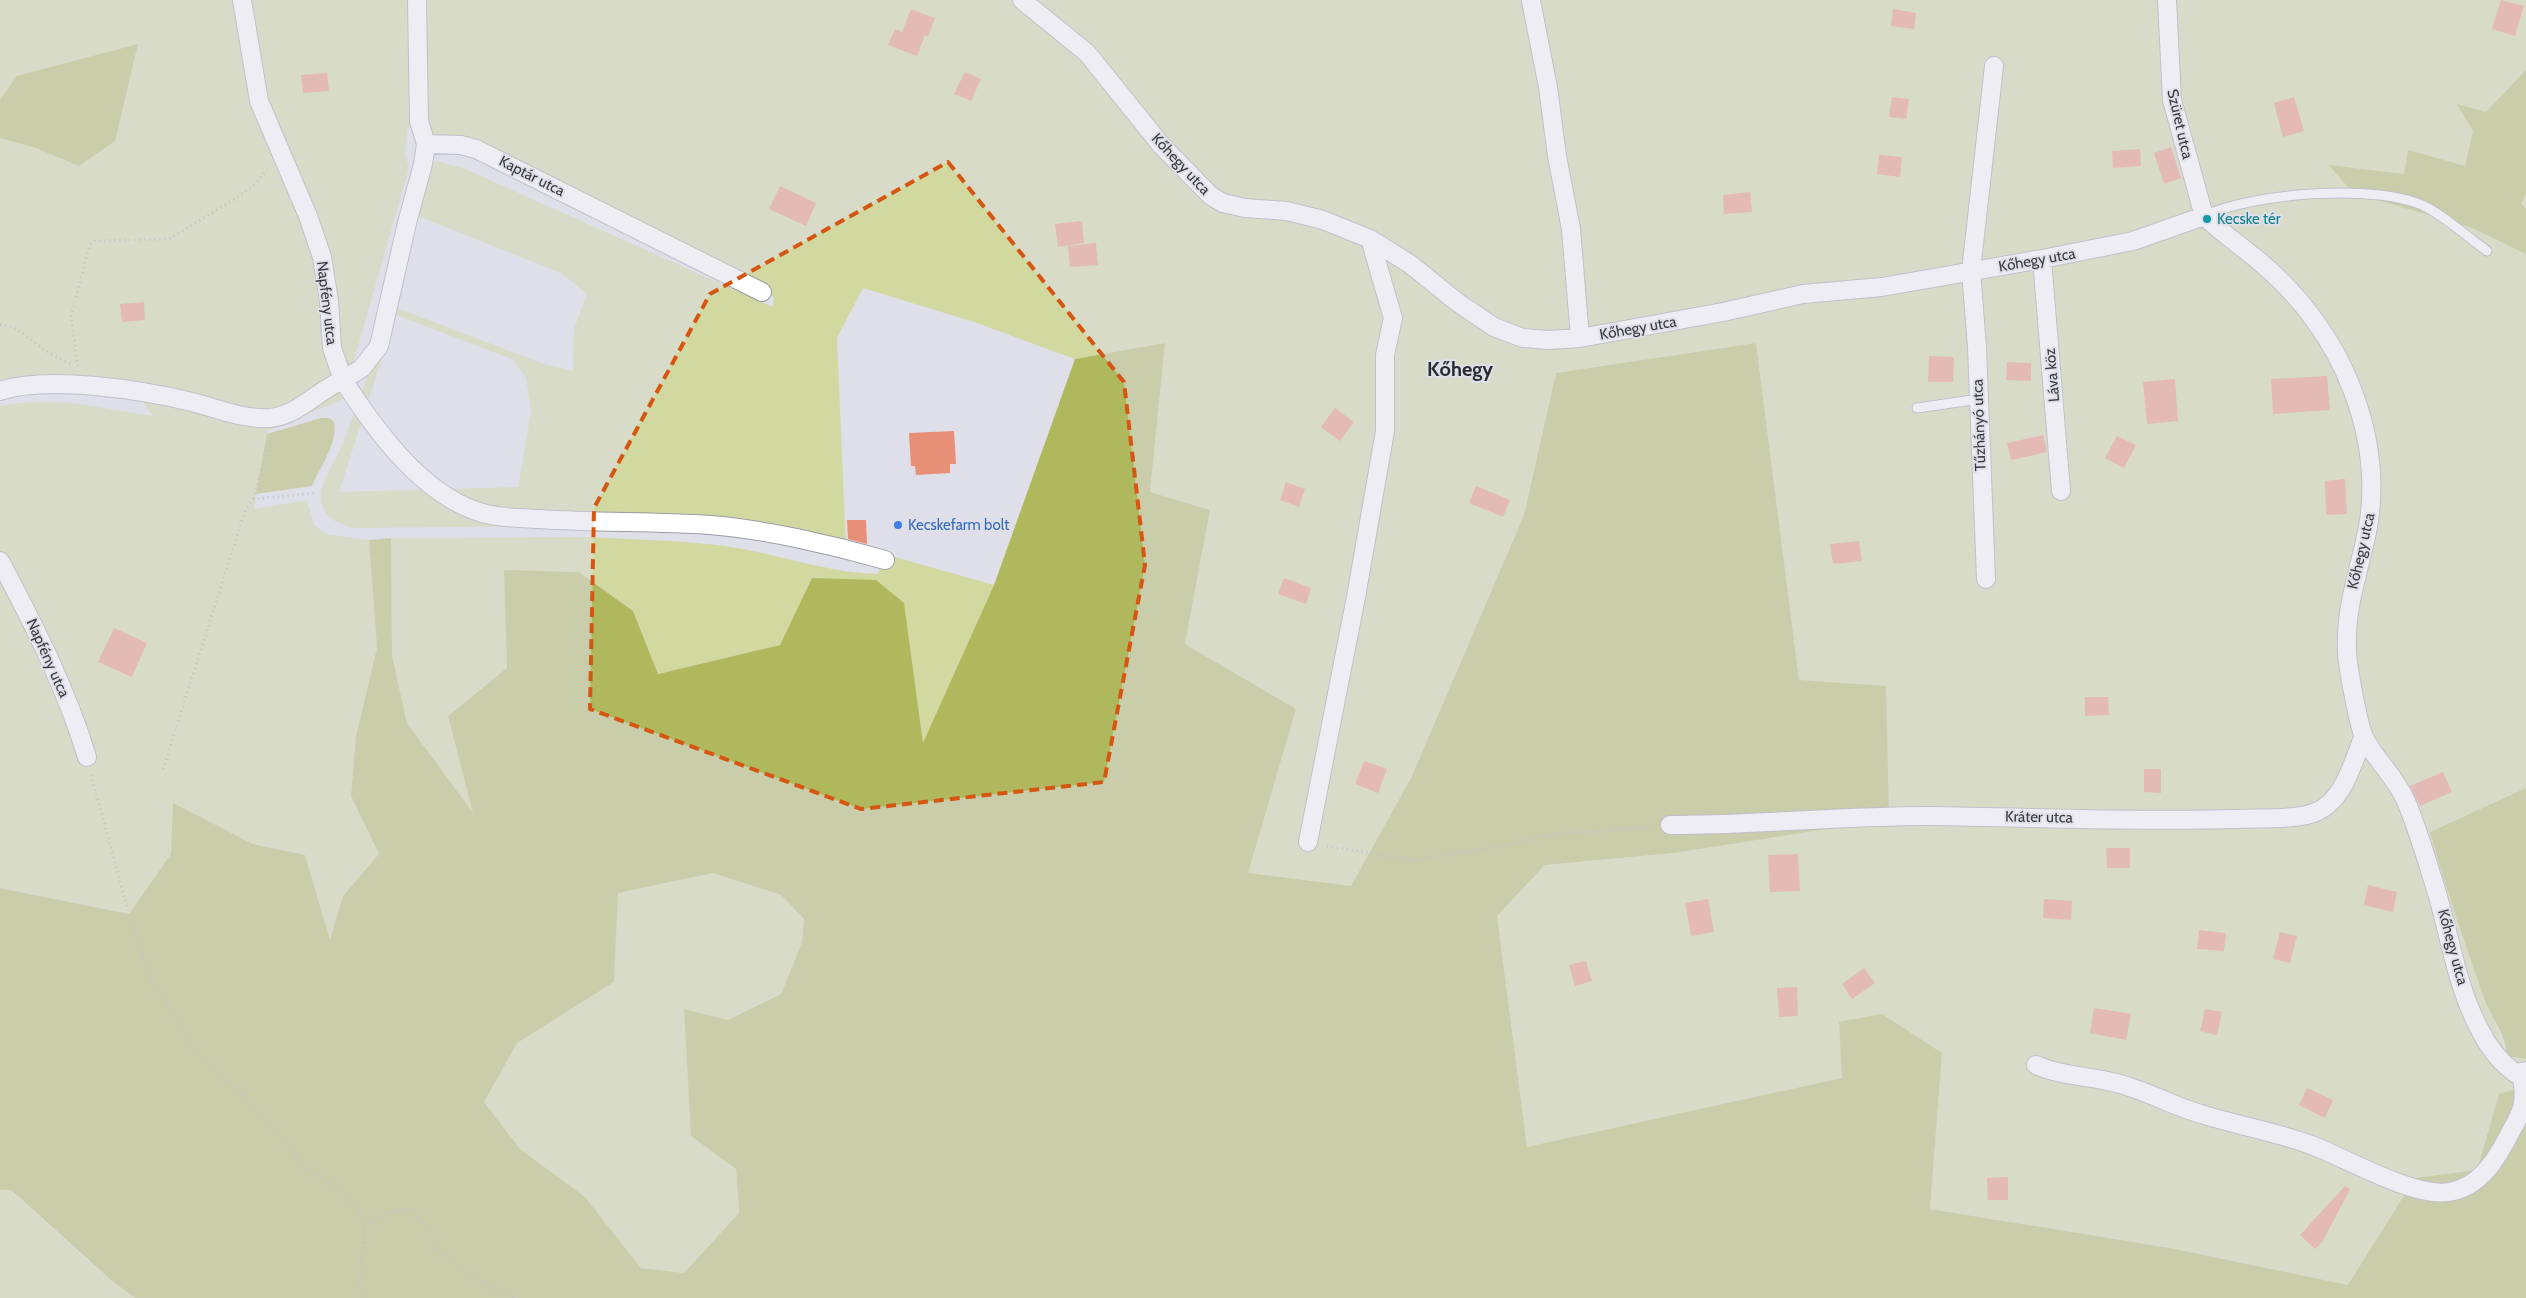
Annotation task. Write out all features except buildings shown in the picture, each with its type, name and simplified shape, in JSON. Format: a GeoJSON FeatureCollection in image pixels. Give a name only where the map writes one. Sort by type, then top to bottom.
{"type":"FeatureCollection","features":[{"type":"Feature","properties":{"kind":"street","name":"Napfény utca"},"geometry":{"type":"LineString","coordinates":[[242,0],[259,101],[308,216],[322,257],[329,302],[332,348],[343,380],[376,429],[432,485],[452,499],[476,511],[504,517],[566,521],[712,525],[786,537],[885,560]]}},
{"type":"Feature","properties":{"kind":"street"},"geometry":{"type":"LineString","coordinates":[[0,390],[24,386],[59,385],[106,388],[169,396],[250,417],[270,418],[290,413],[326,387],[343,380],[362,368],[379,346],[426,144],[419,121],[417,0]]}},
{"type":"Feature","properties":{"kind":"street","name":"Kőhegy utca"},"geometry":{"type":"LineString","coordinates":[[1022,0],[1087,53],[1162,146],[1212,196],[1223,203],[1245,208],[1287,211],[1323,220],[1370,239],[1410,264],[1457,302],[1494,327],[1524,338],[1548,340],[1580,338],[1723,312],[1802,294],[1882,287],[2042,260],[2133,242],[2204,216],[2223,235],[2260,262],[2282,283],[2316,322],[2335,352],[2352,388],[2364,425],[2370,460],[2372,499],[2368,528],[2351,594],[2346,624],[2348,666],[2363,738],[2382,761],[2404,798],[2445,915],[2455,968],[2478,1027],[2489,1046],[2505,1063],[2516,1073],[2524,1072]]}},
{"type":"Feature","properties":{"kind":"street","name":"Szüret utca"},"geometry":{"type":"LineString","coordinates":[[2167,0],[2172,100],[2204,216]]}},
{"type":"Feature","properties":{"kind":"street"},"geometry":{"type":"LineString","coordinates":[[1531,2],[1548,87],[1557,156],[1571,229],[1580,338]]}},
{"type":"Feature","properties":{"kind":"street","name":"Tűzhányó utca"},"geometry":{"type":"LineString","coordinates":[[1986,579],[1979,400],[1971,271],[1994,66]]}},
{"type":"Feature","properties":{"kind":"street","name":"Kaptár utca"},"geometry":{"type":"LineString","coordinates":[[426,144],[461,145],[476,149],[762,292]]}},
{"type":"Feature","properties":{"kind":"street"},"geometry":{"type":"LineString","coordinates":[[1308,842],[1356,597],[1385,431],[1385,355],[1393,318],[1370,239]]}},
{"type":"Feature","properties":{"kind":"street","name":"Láva köz"},"geometry":{"type":"LineString","coordinates":[[2042,260],[2061,491]]}},
{"type":"Feature","properties":{"kind":"street","name":"Napfény utca"},"geometry":{"type":"LineString","coordinates":[[0,561],[46,650],[77,724],[87,757]]}},
{"type":"Feature","properties":{"kind":"street","name":"Kráter utca"},"geometry":{"type":"LineString","coordinates":[[1670,825],[1718,825],[1925,816],[2216,820],[2315,813],[2330,804],[2341,791],[2363,738]]}},
{"type":"Feature","properties":{"kind":"street"},"geometry":{"type":"LineString","coordinates":[[2036,1065],[2056,1073],[2099,1079],[2135,1088],[2184,1109],[2275,1133],[2314,1146],[2400,1182],[2437,1192],[2450,1192],[2466,1186],[2493,1163],[2523,1104],[2524,1072]]}},
{"type":"Feature","properties":{"kind":"lane"},"geometry":{"type":"LineString","coordinates":[[2204,216],[2222,207],[2319,192],[2366,194],[2408,200],[2428,208],[2487,251]]}},
{"type":"Feature","properties":{"kind":"lane"},"geometry":{"type":"LineString","coordinates":[[1916,408],[1979,400]]}},
{"type":"Feature","properties":{"kind":"path"},"geometry":{"type":"LineString","coordinates":[[78,366],[71,317],[88,246],[95,241],[169,239],[235,199],[254,185],[281,156]]}},
{"type":"Feature","properties":{"kind":"path"},"geometry":{"type":"LineString","coordinates":[[0,325],[20,330],[44,350],[87,369]]}},
{"type":"Feature","properties":{"kind":"path"},"geometry":{"type":"LineString","coordinates":[[163,770],[245,511],[253,500],[270,437],[270,418]]}},
{"type":"Feature","properties":{"kind":"path"},"geometry":{"type":"LineString","coordinates":[[253,500],[315,493]]}},
{"type":"Feature","properties":{"kind":"path"},"geometry":{"type":"LineString","coordinates":[[87,757],[122,887],[151,980],[198,1054],[260,1113],[306,1170],[338,1188],[360,1211],[365,1234],[360,1286],[364,1298]]}},
{"type":"Feature","properties":{"kind":"path"},"geometry":{"type":"LineString","coordinates":[[1308,842],[1410,860],[1486,849],[1558,834],[1634,830],[1670,825]]}},
{"type":"Feature","properties":{"kind":"path"},"geometry":{"type":"LineString","coordinates":[[364,1227],[389,1211],[411,1210],[429,1228],[436,1249],[476,1280],[514,1298]]}},
{"type":"Feature","properties":{"kind":"highlighted area"},"geometry":{"type":"Polygon","coordinates":[[[948,162],[1124,382],[1145,565],[1104,782],[861,809],[590,709],[594,508],[710,294],[948,162]]]}},
{"type":"Feature","properties":{"kind":"green space"},"geometry":{"type":"Polygon","coordinates":[[[0,0],[2526,0],[2526,788],[2430,832],[2461,930],[2506,1056],[2526,1059],[2526,1086],[2499,1094],[2477,1170],[2415,1178],[2349,1285],[2170,1248],[1930,1209],[1942,1053],[1839,1022],[1842,1078],[1527,1148],[1497,916],[1545,865],[1674,853],[1799,680],[1756,343],[1556,373],[1524,515],[1411,778],[1351,886],[1247,874],[1296,709],[1185,644],[1210,510],[1150,492],[1165,343],[1075,359],[974,322],[863,288],[837,338],[846,551],[719,535],[578,526],[352,528],[330,518],[323,509],[322,489],[356,409],[389,305],[544,364],[573,371],[574,329],[587,294],[561,273],[413,214],[424,166],[436,161],[463,168],[773,307],[774,297],[408,127],[405,153],[409,168],[343,399],[268,431],[254,509],[307,500],[314,525],[326,534],[369,540],[377,648],[356,736],[351,796],[379,854],[343,896],[330,941],[305,855],[253,844],[173,803],[171,854],[129,914],[0,888],[0,406],[26,402],[67,402],[153,416],[139,397],[73,388],[0,395],[0,138],[33,147],[79,166],[115,141],[17,76],[0,100],[0,0]],[[396,315],[339,492],[518,487],[531,412],[526,378],[514,360],[396,315]]]}},
{"type":"Feature","properties":{"kind":"green space"},"geometry":{"type":"Polygon","coordinates":[[[138,44],[115,141],[79,166],[33,147],[0,138],[0,100],[17,76],[138,44]]]}},
{"type":"Feature","properties":{"kind":"green space"},"geometry":{"type":"Polygon","coordinates":[[[2526,70],[2526,194],[2521,204],[2526,208],[2526,254],[2470,227],[2353,193],[2329,165],[2404,174],[2408,150],[2465,166],[2473,131],[2457,104],[2486,112],[2526,70]]]}},
{"type":"Feature","properties":{"kind":"green space"},"geometry":{"type":"Polygon","coordinates":[[[1165,343],[1150,492],[1210,510],[1185,644],[1296,709],[1248,873],[1351,886],[1411,778],[1524,515],[1556,373],[1756,343],[1799,680],[1886,686],[1889,819],[1674,853],[1545,865],[1497,916],[1527,1147],[1842,1078],[1839,1022],[1882,1014],[1942,1053],[1930,1209],[2170,1248],[2348,1285],[2415,1178],[2477,1170],[2499,1094],[2526,1086],[2526,1298],[135,1298],[112,1281],[11,1190],[0,1190],[0,888],[129,914],[171,854],[173,803],[253,844],[305,855],[330,940],[343,896],[379,854],[351,796],[356,736],[377,648],[369,540],[391,538],[392,656],[407,723],[473,813],[448,716],[507,668],[504,570],[579,572],[633,611],[658,674],[780,645],[812,578],[876,580],[904,603],[923,743],[994,585],[1075,359],[1165,343]],[[713,873],[618,893],[614,982],[517,1043],[484,1102],[520,1149],[585,1197],[641,1268],[684,1273],[739,1213],[736,1169],[691,1136],[684,1009],[728,1020],[781,994],[802,942],[804,919],[781,895],[713,873]]]}},
{"type":"Feature","properties":{"kind":"green space"},"geometry":{"type":"Polygon","coordinates":[[[321,418],[329,418],[334,422],[335,430],[328,455],[312,486],[256,494],[267,434],[321,418]]]}},
{"type":"Feature","properties":{"kind":"green space"},"geometry":{"type":"Polygon","coordinates":[[[590,537],[732,547],[860,573],[878,574],[884,554],[994,585],[923,744],[904,604],[812,578],[780,645],[658,674],[633,611],[580,572],[505,570],[507,668],[448,716],[474,815],[407,723],[392,656],[391,538],[590,537]]]}},
{"type":"Feature","properties":{"kind":"green space"},"geometry":{"type":"Polygon","coordinates":[[[2526,788],[2526,1059],[2506,1056],[2505,1043],[2486,1003],[2449,897],[2430,832],[2526,788]]]}},
{"type":"Feature","properties":{"kind":"green space"},"geometry":{"type":"Polygon","coordinates":[[[713,873],[781,895],[804,919],[802,942],[781,994],[728,1020],[684,1009],[691,1136],[736,1169],[739,1213],[684,1273],[641,1268],[585,1197],[520,1149],[484,1102],[516,1043],[614,982],[618,893],[713,873]]]}},
{"type":"Feature","properties":{"kind":"green space"},"geometry":{"type":"Polygon","coordinates":[[[0,1190],[10,1190],[111,1281],[135,1298],[0,1298],[0,1190]]]}},
{"type":"Feature","properties":{"kind":"place","name":"Kecske tér"},"geometry":{"type":"Point","coordinates":[2207,219]}},
{"type":"Feature","properties":{"kind":"place","name":"Kecskefarm bolt"},"geometry":{"type":"Point","coordinates":[898,525]}},
{"type":"Feature","properties":{"kind":"district","name":"Kőhegy"},"geometry":{"type":"Point","coordinates":[1460,369]}}]}
